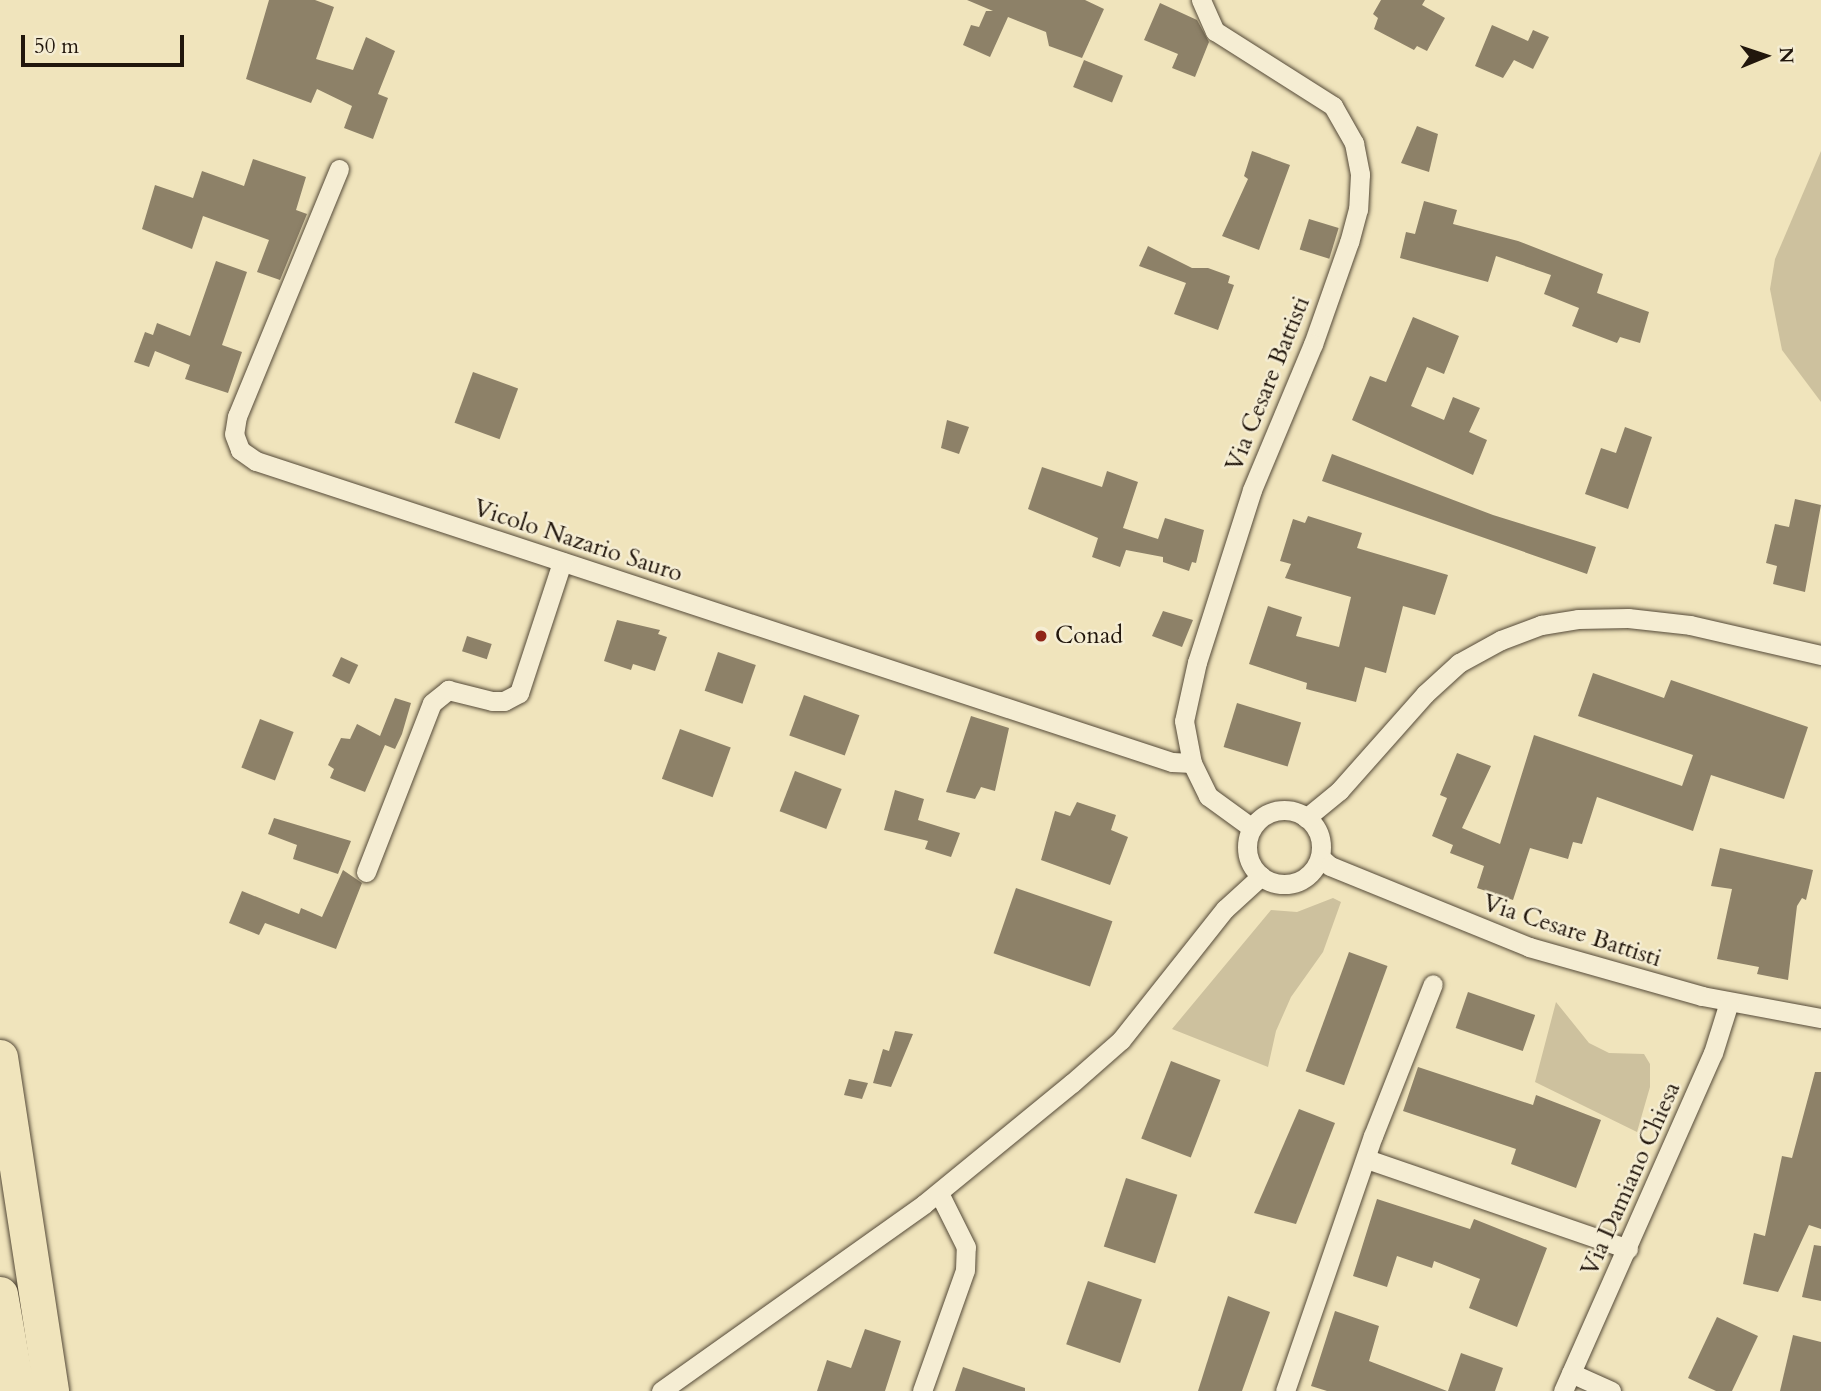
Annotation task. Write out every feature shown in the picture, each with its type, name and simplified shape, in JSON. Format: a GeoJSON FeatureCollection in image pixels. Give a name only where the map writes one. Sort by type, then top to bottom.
{"type":"FeatureCollection","features":[{"type":"Feature","properties":{"kind":"highway"},"geometry":{"type":"LineString","coordinates":[[0,1057],[51,1391]]}},
{"type":"Feature","properties":{"kind":"highway"},"geometry":{"type":"LineString","coordinates":[[0,1294],[17,1391]]}},
{"type":"Feature","properties":{"kind":"street","name":"Via Cesare Battisti"},"geometry":{"type":"LineString","coordinates":[[1201,0],[1215,31],[1333,106],[1354,143],[1360,174],[1358,209],[1349,242],[1313,344],[1252,490],[1197,662],[1184,721],[1192,763],[1208,796],[1252,828]]}},
{"type":"Feature","properties":{"kind":"street","name":"Vicolo Nazario Sauro"},"geometry":{"type":"LineString","coordinates":[[339,169],[237,416],[234,434],[240,450],[256,461],[562,562],[1172,762],[1192,763]]}},
{"type":"Feature","properties":{"kind":"street"},"geometry":{"type":"LineString","coordinates":[[366,872],[432,703],[448,690],[492,701],[504,701],[519,693],[562,562]]}},
{"type":"Feature","properties":{"kind":"street"},"geometry":{"type":"LineString","coordinates":[[1306,818],[1339,791],[1425,694],[1459,663],[1501,640],[1541,625],[1578,619],[1628,618],[1690,625],[1821,655]]}},
{"type":"Feature","properties":{"kind":"street"},"geometry":{"type":"LineString","coordinates":[[1283,810],[1306,818],[1319,835],[1320,857],[1315,868],[1296,882],[1272,882],[1262,876],[1247,849],[1252,828],[1260,819],[1283,810]]}},
{"type":"Feature","properties":{"kind":"street","name":"Via Cesare Battisti"},"geometry":{"type":"LineString","coordinates":[[1320,857],[1330,866],[1529,947],[1729,1002],[1821,1018]]}},
{"type":"Feature","properties":{"kind":"street"},"geometry":{"type":"LineString","coordinates":[[661,1391],[939,1193],[1121,1040],[1225,909],[1262,876]]}},
{"type":"Feature","properties":{"kind":"street"},"geometry":{"type":"LineString","coordinates":[[1285,1391],[1367,1159],[1433,984]]}},
{"type":"Feature","properties":{"kind":"street","name":"Via Damiano Chiesa"},"geometry":{"type":"LineString","coordinates":[[1563,1391],[1713,1053],[1729,1002]]}},
{"type":"Feature","properties":{"kind":"street"},"geometry":{"type":"LineString","coordinates":[[1367,1159],[1628,1249]]}},
{"type":"Feature","properties":{"kind":"street"},"geometry":{"type":"LineString","coordinates":[[922,1391],[965,1270],[966,1247],[939,1193]]}},
{"type":"Feature","properties":{"kind":"street"},"geometry":{"type":"LineString","coordinates":[[1571,1373],[1611,1391]]}},
{"type":"Feature","properties":{"kind":"shaded area"},"geometry":{"type":"Polygon","coordinates":[[[1821,151],[1821,402],[1782,350],[1770,289],[1775,259],[1821,151]]]}},
{"type":"Feature","properties":{"kind":"shaded area"},"geometry":{"type":"Polygon","coordinates":[[[1333,898],[1341,902],[1323,952],[1291,997],[1276,1031],[1268,1067],[1172,1029],[1271,910],[1297,912],[1333,898]]]}},
{"type":"Feature","properties":{"kind":"shaded area"},"geometry":{"type":"Polygon","coordinates":[[[1556,1002],[1589,1043],[1609,1053],[1644,1054],[1650,1064],[1650,1087],[1637,1132],[1535,1082],[1556,1002]]]}},
{"type":"Feature","properties":{"kind":"building"},"geometry":{"type":"Polygon","coordinates":[[[269,0],[315,0],[334,7],[316,59],[353,70],[366,37],[395,51],[378,94],[388,98],[373,139],[344,128],[352,106],[317,89],[311,103],[246,79],[269,0]]]}},
{"type":"Feature","properties":{"kind":"building"},"geometry":{"type":"Polygon","coordinates":[[[967,0],[1085,0],[1104,9],[1082,58],[1049,46],[1046,32],[1008,17],[990,57],[963,45],[971,25],[979,27],[986,11],[993,11],[967,0]]]}},
{"type":"Feature","properties":{"kind":"building"},"geometry":{"type":"Polygon","coordinates":[[[1381,0],[1425,0],[1422,5],[1445,18],[1427,51],[1417,46],[1414,50],[1374,29],[1378,18],[1373,14],[1381,0]]]}},
{"type":"Feature","properties":{"kind":"building"},"geometry":{"type":"Polygon","coordinates":[[[1160,3],[1197,20],[1209,42],[1195,77],[1172,68],[1178,54],[1144,40],[1160,3]]]}},
{"type":"Feature","properties":{"kind":"building"},"geometry":{"type":"Polygon","coordinates":[[[1492,25],[1528,41],[1533,30],[1549,37],[1533,69],[1514,60],[1503,78],[1475,66],[1492,25]]]}},
{"type":"Feature","properties":{"kind":"building"},"geometry":{"type":"Polygon","coordinates":[[[1084,60],[1123,76],[1112,103],[1073,87],[1084,60]]]}},
{"type":"Feature","properties":{"kind":"building"},"geometry":{"type":"Polygon","coordinates":[[[1417,126],[1438,134],[1429,172],[1401,163],[1417,126]]]}},
{"type":"Feature","properties":{"kind":"building"},"geometry":{"type":"Polygon","coordinates":[[[1252,151],[1290,165],[1259,250],[1222,236],[1248,179],[1244,176],[1252,151]]]}},
{"type":"Feature","properties":{"kind":"building"},"geometry":{"type":"Polygon","coordinates":[[[253,159],[306,177],[296,210],[307,214],[280,280],[257,272],[269,240],[203,216],[192,249],[142,229],[155,185],[193,198],[202,171],[244,186],[253,159]]]}},
{"type":"Feature","properties":{"kind":"building"},"geometry":{"type":"Polygon","coordinates":[[[1424,201],[1457,210],[1453,224],[1518,241],[1603,274],[1597,293],[1649,312],[1640,343],[1620,337],[1617,343],[1572,326],[1579,308],[1544,294],[1551,275],[1496,256],[1488,282],[1400,258],[1406,232],[1415,234],[1424,201]]]}},
{"type":"Feature","properties":{"kind":"building"},"geometry":{"type":"Polygon","coordinates":[[[1309,219],[1339,228],[1329,259],[1300,250],[1309,219]]]}},
{"type":"Feature","properties":{"kind":"building"},"geometry":{"type":"Polygon","coordinates":[[[1148,246],[1192,268],[1208,268],[1230,276],[1228,283],[1234,285],[1218,330],[1174,314],[1186,283],[1139,266],[1148,246]]]}},
{"type":"Feature","properties":{"kind":"building"},"geometry":{"type":"Polygon","coordinates":[[[216,261],[247,272],[222,345],[242,352],[228,393],[185,379],[190,365],[155,351],[149,367],[134,362],[145,332],[153,335],[157,323],[190,336],[216,261]]]}},
{"type":"Feature","properties":{"kind":"building"},"geometry":{"type":"Polygon","coordinates":[[[1413,317],[1459,336],[1444,374],[1427,367],[1411,406],[1444,420],[1453,397],[1480,408],[1469,432],[1487,440],[1473,475],[1352,420],[1370,376],[1386,382],[1413,317]]]}},
{"type":"Feature","properties":{"kind":"building"},"geometry":{"type":"Polygon","coordinates":[[[473,372],[518,388],[500,439],[455,423],[473,372]]]}},
{"type":"Feature","properties":{"kind":"building"},"geometry":{"type":"Polygon","coordinates":[[[947,420],[969,427],[959,454],[941,448],[947,420]]]}},
{"type":"Feature","properties":{"kind":"building"},"geometry":{"type":"Polygon","coordinates":[[[1625,427],[1652,437],[1628,509],[1585,494],[1601,448],[1616,453],[1625,427]]]}},
{"type":"Feature","properties":{"kind":"building"},"geometry":{"type":"Polygon","coordinates":[[[1332,454],[1493,515],[1596,547],[1587,574],[1322,481],[1332,454]]]}},
{"type":"Feature","properties":{"kind":"building"},"geometry":{"type":"Polygon","coordinates":[[[1042,467],[1102,487],[1107,471],[1138,482],[1123,528],[1158,539],[1165,518],[1204,530],[1196,563],[1192,562],[1189,571],[1163,562],[1163,557],[1126,550],[1120,567],[1092,557],[1098,538],[1028,509],[1042,467]]]}},
{"type":"Feature","properties":{"kind":"building"},"geometry":{"type":"Polygon","coordinates":[[[1795,499],[1821,505],[1805,592],[1773,584],[1777,566],[1766,563],[1775,524],[1789,527],[1795,499]]]}},
{"type":"Feature","properties":{"kind":"building"},"geometry":{"type":"Polygon","coordinates":[[[1308,516],[1362,533],[1357,548],[1448,575],[1435,615],[1403,606],[1386,673],[1365,667],[1356,702],[1306,689],[1307,683],[1249,664],[1268,606],[1302,617],[1296,636],[1339,647],[1351,597],[1285,578],[1291,564],[1280,561],[1293,519],[1305,523],[1308,516]]]}},
{"type":"Feature","properties":{"kind":"building"},"geometry":{"type":"Polygon","coordinates":[[[1163,611],[1193,620],[1182,647],[1152,636],[1163,611]]]}},
{"type":"Feature","properties":{"kind":"building"},"geometry":{"type":"Polygon","coordinates":[[[617,620],[660,630],[658,634],[667,637],[655,671],[633,664],[631,670],[604,661],[617,620]]]}},
{"type":"Feature","properties":{"kind":"building"},"geometry":{"type":"Polygon","coordinates":[[[467,636],[492,644],[487,659],[462,651],[467,636]]]}},
{"type":"Feature","properties":{"kind":"building"},"geometry":{"type":"Polygon","coordinates":[[[718,652],[756,665],[742,704],[705,691],[718,652]]]}},
{"type":"Feature","properties":{"kind":"building"},"geometry":{"type":"Polygon","coordinates":[[[341,657],[358,665],[349,684],[332,676],[341,657]]]}},
{"type":"Feature","properties":{"kind":"building"},"geometry":{"type":"Polygon","coordinates":[[[1593,673],[1664,698],[1671,680],[1808,727],[1784,799],[1711,775],[1693,831],[1597,797],[1582,844],[1573,842],[1568,859],[1530,848],[1513,900],[1477,888],[1484,866],[1450,853],[1453,845],[1432,836],[1447,798],[1440,795],[1457,753],[1491,766],[1462,828],[1500,844],[1534,735],[1682,786],[1693,755],[1578,716],[1593,673]]]}},
{"type":"Feature","properties":{"kind":"building"},"geometry":{"type":"Polygon","coordinates":[[[804,695],[859,715],[845,756],[789,735],[804,695]]]}},
{"type":"Feature","properties":{"kind":"building"},"geometry":{"type":"Polygon","coordinates":[[[395,698],[411,703],[402,734],[395,749],[385,745],[365,792],[330,778],[334,769],[328,765],[341,738],[350,739],[357,724],[380,736],[395,698]]]}},
{"type":"Feature","properties":{"kind":"building"},"geometry":{"type":"Polygon","coordinates":[[[1237,703],[1301,723],[1288,767],[1224,747],[1237,703]]]}},
{"type":"Feature","properties":{"kind":"building"},"geometry":{"type":"Polygon","coordinates":[[[971,716],[1009,728],[995,791],[981,787],[975,799],[946,792],[971,716]]]}},
{"type":"Feature","properties":{"kind":"building"},"geometry":{"type":"Polygon","coordinates":[[[260,719],[294,732],[275,780],[241,768],[260,719]]]}},
{"type":"Feature","properties":{"kind":"building"},"geometry":{"type":"Polygon","coordinates":[[[680,729],[731,747],[713,797],[662,779],[680,729]]]}},
{"type":"Feature","properties":{"kind":"building"},"geometry":{"type":"Polygon","coordinates":[[[795,771],[842,789],[826,829],[780,811],[795,771]]]}},
{"type":"Feature","properties":{"kind":"building"},"geometry":{"type":"Polygon","coordinates":[[[895,790],[924,799],[918,820],[960,833],[951,857],[925,849],[928,841],[884,830],[895,790]]]}},
{"type":"Feature","properties":{"kind":"building"},"geometry":{"type":"Polygon","coordinates":[[[1077,802],[1116,815],[1111,830],[1128,837],[1110,885],[1041,860],[1055,811],[1070,816],[1077,802]]]}},
{"type":"Feature","properties":{"kind":"building"},"geometry":{"type":"Polygon","coordinates":[[[274,818],[351,841],[338,874],[293,859],[297,845],[268,834],[274,818]]]}},
{"type":"Feature","properties":{"kind":"building"},"geometry":{"type":"Polygon","coordinates":[[[1720,848],[1813,870],[1806,900],[1802,898],[1797,906],[1788,980],[1757,974],[1759,967],[1717,959],[1732,889],[1711,886],[1720,848]]]}},
{"type":"Feature","properties":{"kind":"building"},"geometry":{"type":"Polygon","coordinates":[[[343,870],[362,883],[336,949],[265,923],[259,935],[229,923],[242,891],[299,914],[301,908],[322,917],[343,870]]]}},
{"type":"Feature","properties":{"kind":"building"},"geometry":{"type":"Polygon","coordinates":[[[1016,888],[1112,921],[1090,986],[994,953],[1016,888]]]}},
{"type":"Feature","properties":{"kind":"building"},"geometry":{"type":"Polygon","coordinates":[[[1349,952],[1388,966],[1344,1085],[1306,1071],[1349,952]]]}},
{"type":"Feature","properties":{"kind":"building"},"geometry":{"type":"Polygon","coordinates":[[[1468,992],[1535,1015],[1523,1051],[1456,1028],[1468,992]]]}},
{"type":"Feature","properties":{"kind":"building"},"geometry":{"type":"Polygon","coordinates":[[[895,1031],[913,1034],[891,1087],[873,1083],[883,1049],[889,1051],[895,1031]]]}},
{"type":"Feature","properties":{"kind":"building"},"geometry":{"type":"Polygon","coordinates":[[[1171,1061],[1220,1080],[1191,1157],[1141,1138],[1171,1061]]]}},
{"type":"Feature","properties":{"kind":"building"},"geometry":{"type":"Polygon","coordinates":[[[1418,1067],[1533,1105],[1536,1095],[1601,1120],[1576,1188],[1511,1164],[1516,1149],[1403,1111],[1418,1067]]]}},
{"type":"Feature","properties":{"kind":"building"},"geometry":{"type":"Polygon","coordinates":[[[1815,1072],[1821,1072],[1821,1229],[1809,1225],[1778,1292],[1743,1284],[1754,1233],[1765,1236],[1782,1156],[1792,1158],[1815,1072]]]}},
{"type":"Feature","properties":{"kind":"building"},"geometry":{"type":"Polygon","coordinates":[[[849,1079],[868,1083],[862,1099],[844,1095],[849,1079]]]}},
{"type":"Feature","properties":{"kind":"building"},"geometry":{"type":"Polygon","coordinates":[[[1299,1109],[1335,1123],[1296,1224],[1254,1213],[1299,1109]]]}},
{"type":"Feature","properties":{"kind":"building"},"geometry":{"type":"Polygon","coordinates":[[[1126,1178],[1177,1195],[1155,1263],[1104,1246],[1126,1178]]]}},
{"type":"Feature","properties":{"kind":"building"},"geometry":{"type":"Polygon","coordinates":[[[1377,1199],[1470,1229],[1474,1219],[1547,1248],[1517,1327],[1469,1308],[1480,1279],[1434,1261],[1432,1268],[1397,1256],[1387,1287],[1353,1276],[1377,1199]]]}},
{"type":"Feature","properties":{"kind":"building"},"geometry":{"type":"Polygon","coordinates":[[[1814,1245],[1821,1246],[1821,1301],[1802,1297],[1814,1245]]]}},
{"type":"Feature","properties":{"kind":"building"},"geometry":{"type":"Polygon","coordinates":[[[1088,1281],[1142,1300],[1120,1363],[1066,1344],[1088,1281]]]}},
{"type":"Feature","properties":{"kind":"building"},"geometry":{"type":"Polygon","coordinates":[[[1228,1296],[1270,1312],[1242,1391],[1198,1391],[1228,1296]]]}},
{"type":"Feature","properties":{"kind":"building"},"geometry":{"type":"Polygon","coordinates":[[[1335,1311],[1379,1326],[1369,1361],[1447,1391],[1327,1391],[1311,1386],[1335,1311]]]}},
{"type":"Feature","properties":{"kind":"building"},"geometry":{"type":"Polygon","coordinates":[[[1717,1317],[1758,1336],[1732,1391],[1716,1391],[1688,1378],[1717,1317]]]}},
{"type":"Feature","properties":{"kind":"building"},"geometry":{"type":"Polygon","coordinates":[[[865,1329],[901,1341],[885,1391],[817,1391],[827,1360],[851,1368],[865,1329]]]}},
{"type":"Feature","properties":{"kind":"building"},"geometry":{"type":"Polygon","coordinates":[[[1793,1335],[1821,1342],[1821,1391],[1780,1391],[1793,1335]]]}},
{"type":"Feature","properties":{"kind":"building"},"geometry":{"type":"Polygon","coordinates":[[[1461,1353],[1503,1368],[1495,1391],[1448,1391],[1461,1353]]]}},
{"type":"Feature","properties":{"kind":"building"},"geometry":{"type":"Polygon","coordinates":[[[963,1367],[1025,1388],[1025,1391],[955,1391],[963,1367]]]}},
{"type":"Feature","properties":{"kind":"place","name":"Conad"},"geometry":{"type":"Point","coordinates":[1041,636]}}]}
